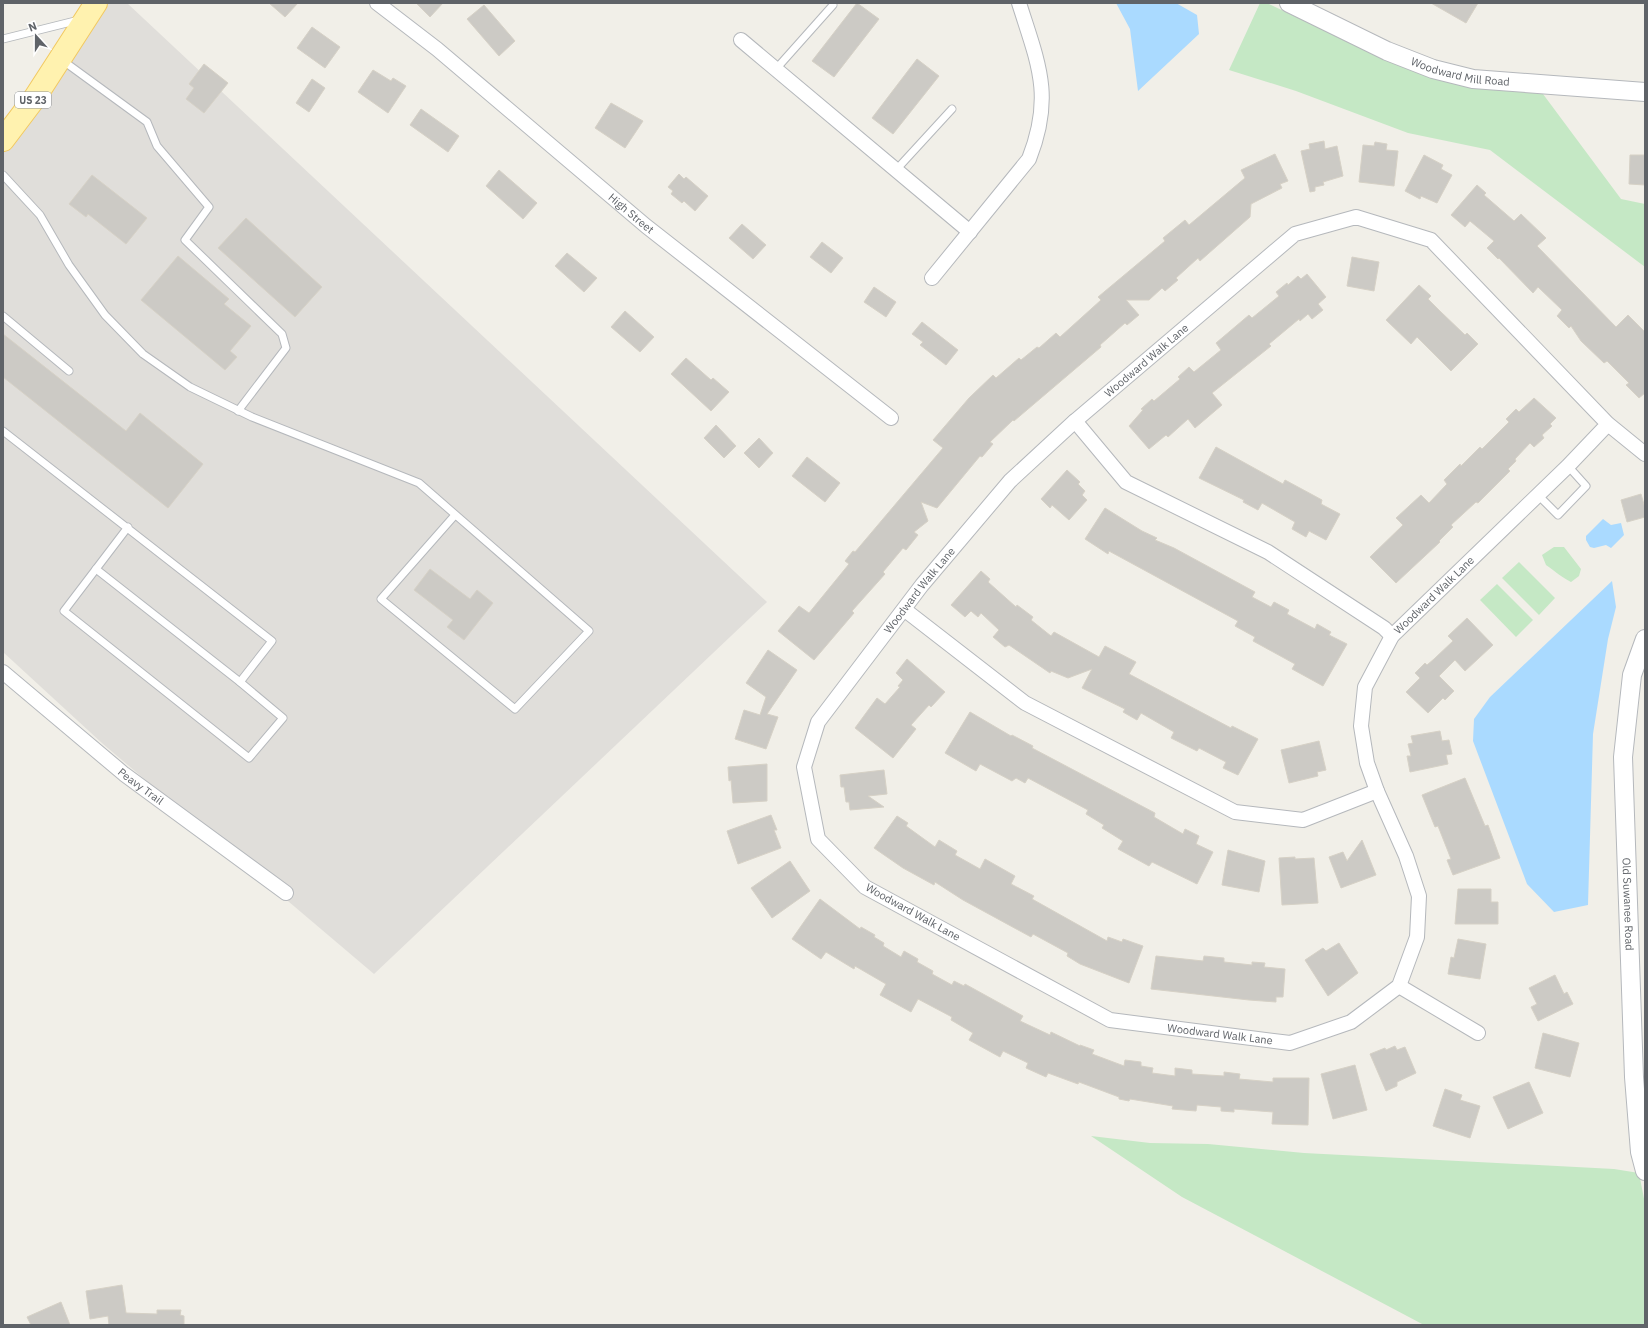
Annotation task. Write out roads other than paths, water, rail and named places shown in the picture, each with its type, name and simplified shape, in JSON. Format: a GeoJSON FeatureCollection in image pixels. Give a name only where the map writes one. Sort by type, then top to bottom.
{"type":"FeatureCollection","features":[{"type":"Feature","properties":{"kind":"main road","name":"US 23"},"geometry":{"type":"LineString","coordinates":[[3,140],[34,99],[91,10]]}},
{"type":"Feature","properties":{"kind":"street","name":"High Street"},"geometry":{"type":"LineString","coordinates":[[377,3],[437,49],[646,226],[891,418]]}},
{"type":"Feature","properties":{"kind":"street"},"geometry":{"type":"LineString","coordinates":[[932,278],[1029,159],[1036,141],[1041,119],[1043,94],[1039,68],[1019,3]]}},
{"type":"Feature","properties":{"kind":"street","name":"Woodward Mill Road"},"geometry":{"type":"LineString","coordinates":[[1289,3],[1387,51],[1433,69],[1473,79],[1645,92]]}},
{"type":"Feature","properties":{"kind":"street"},"geometry":{"type":"LineString","coordinates":[[741,40],[970,232]]}},
{"type":"Feature","properties":{"kind":"street","name":"Woodward Walk Lane"},"geometry":{"type":"LineString","coordinates":[[1608,424],[1568,466],[1392,636],[1365,687],[1361,726],[1367,763],[1377,791],[1406,856],[1419,896],[1417,937],[1400,986],[1351,1022],[1290,1043],[1110,1020],[865,887],[818,839],[804,766],[818,722],[848,679],[905,610],[922,585],[1010,481],[1075,421],[1295,234],[1356,217],[1431,240],[1608,424],[1645,454]]}},
{"type":"Feature","properties":{"kind":"street"},"geometry":{"type":"LineString","coordinates":[[1075,421],[1126,482],[1268,552],[1384,628],[1392,636]]}},
{"type":"Feature","properties":{"kind":"street"},"geometry":{"type":"LineString","coordinates":[[905,610],[1026,702],[1235,812],[1303,820],[1377,791]]}},
{"type":"Feature","properties":{"kind":"street","name":"Old Suwanee Road"},"geometry":{"type":"LineString","coordinates":[[1645,639],[1632,676],[1623,757],[1634,1077],[1640,1152],[1645,1171]]}},
{"type":"Feature","properties":{"kind":"street","name":"Peavy Trail"},"geometry":{"type":"LineString","coordinates":[[3,672],[124,774],[286,893]]}},
{"type":"Feature","properties":{"kind":"street"},"geometry":{"type":"LineString","coordinates":[[1400,986],[1478,1033]]}},
{"type":"Feature","properties":{"kind":"lane"},"geometry":{"type":"LineString","coordinates":[[776,69],[833,5]]}},
{"type":"Feature","properties":{"kind":"lane"},"geometry":{"type":"LineString","coordinates":[[3,39],[91,10]]}},
{"type":"Feature","properties":{"kind":"lane"},"geometry":{"type":"LineString","coordinates":[[60,58],[147,122],[157,146],[209,207],[186,240],[282,334],[286,348],[238,411]]}},
{"type":"Feature","properties":{"kind":"lane"},"geometry":{"type":"LineString","coordinates":[[896,170],[952,109]]}},
{"type":"Feature","properties":{"kind":"lane"},"geometry":{"type":"LineString","coordinates":[[3,175],[40,215],[69,265],[105,315],[143,354],[190,387],[238,411],[419,483],[589,631],[514,709],[381,599],[455,515]]}},
{"type":"Feature","properties":{"kind":"lane"},"geometry":{"type":"LineString","coordinates":[[3,316],[69,371]]}},
{"type":"Feature","properties":{"kind":"lane"},"geometry":{"type":"LineString","coordinates":[[3,430],[272,641],[240,682]]}},
{"type":"Feature","properties":{"kind":"lane"},"geometry":{"type":"LineString","coordinates":[[1538,495],[1558,515],[1586,486],[1568,466]]}},
{"type":"Feature","properties":{"kind":"lane"},"geometry":{"type":"LineString","coordinates":[[96,569],[240,682],[283,718],[249,758],[64,611],[96,569],[128,527]]}},
{"type":"Feature","properties":{"kind":"water"},"geometry":{"type":"Polygon","coordinates":[[[1116,3],[1176,3],[1197,15],[1199,34],[1138,91],[1130,29],[1116,3]]]}},
{"type":"Feature","properties":{"kind":"water"},"geometry":{"type":"Polygon","coordinates":[[[1603,519],[1611,525],[1621,523],[1624,535],[1611,548],[1606,545],[1594,548],[1590,547],[1586,540],[1586,536],[1603,519]]]}},
{"type":"Feature","properties":{"kind":"water"},"geometry":{"type":"Polygon","coordinates":[[[1612,581],[1616,607],[1608,639],[1593,734],[1588,905],[1554,912],[1527,884],[1473,741],[1474,719],[1490,697],[1612,581]]]}}]}
